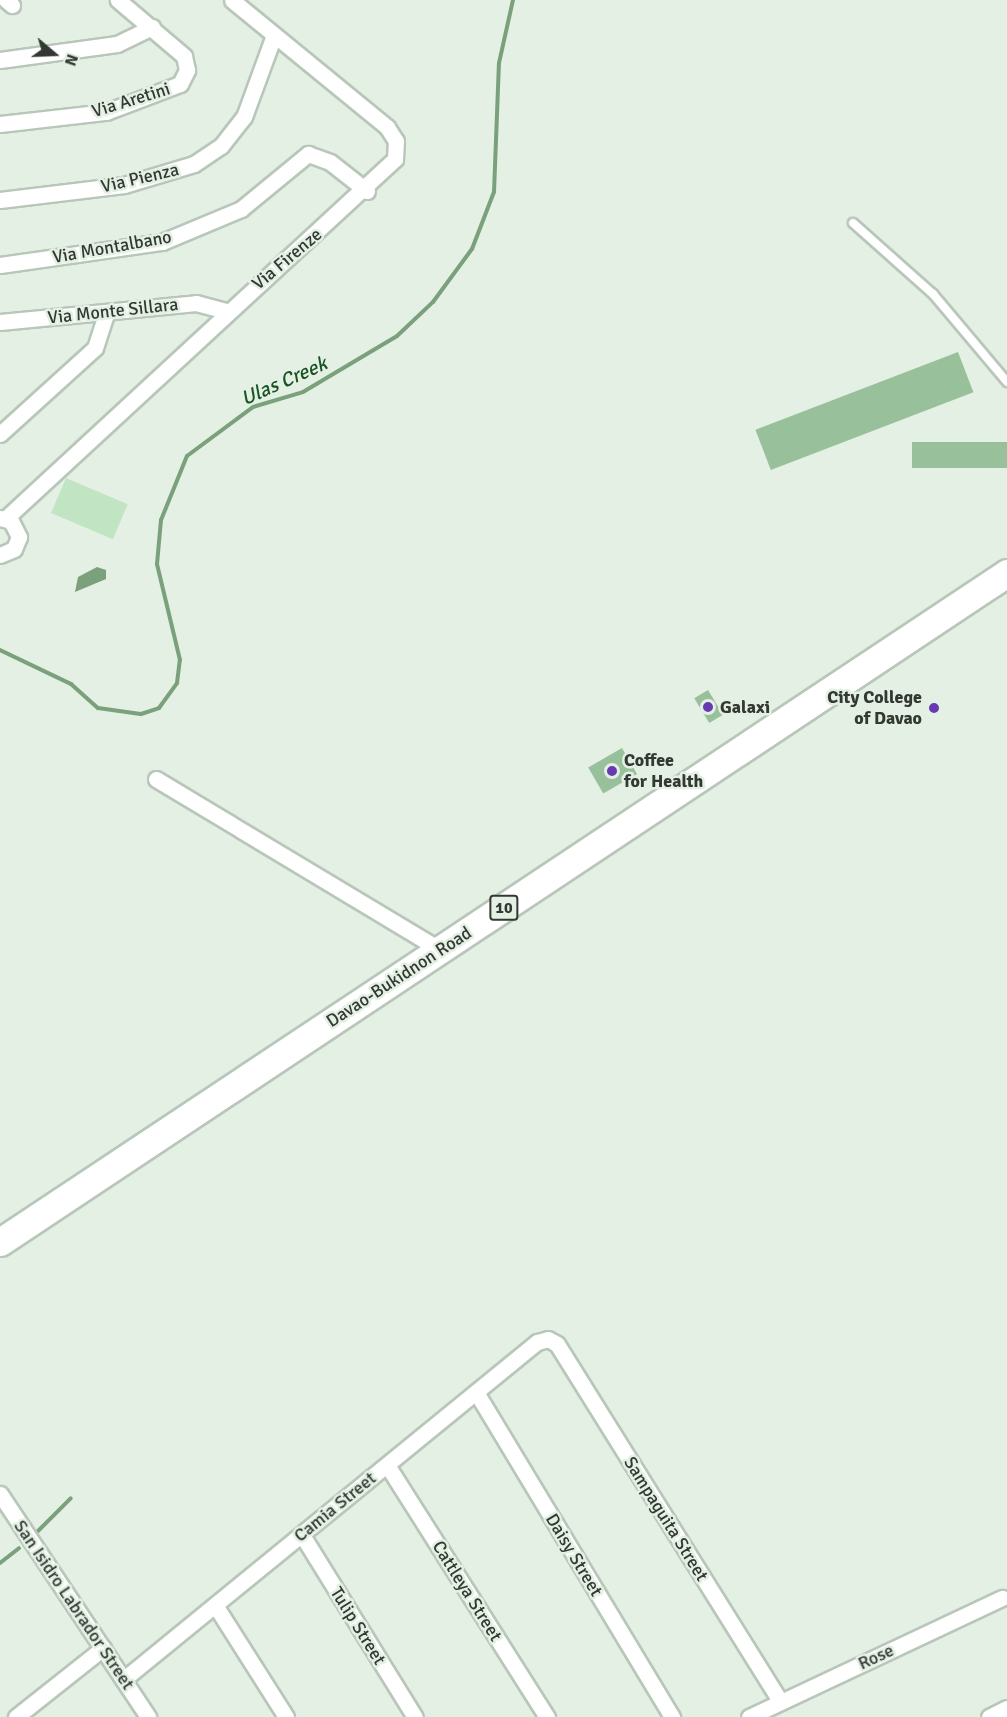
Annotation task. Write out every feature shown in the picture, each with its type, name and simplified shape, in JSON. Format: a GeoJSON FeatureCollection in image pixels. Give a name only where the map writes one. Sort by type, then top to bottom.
{"type":"FeatureCollection","features":[{"type":"Feature","properties":{"kind":"highway","name":"Davao-Bukidnon Road"},"geometry":{"type":"LineString","coordinates":[[0,1242],[1007,573]]}},
{"type":"Feature","properties":{"kind":"street","name":"Via Aretini"},"geometry":{"type":"LineString","coordinates":[[0,124],[106,112],[175,89],[185,78],[187,64],[152,27],[118,0]]}},
{"type":"Feature","properties":{"kind":"street","name":"Via Firenze"},"geometry":{"type":"LineString","coordinates":[[3,519],[225,311],[367,191],[395,159],[393,133],[232,0]]}},
{"type":"Feature","properties":{"kind":"street"},"geometry":{"type":"LineString","coordinates":[[0,60],[117,44],[152,27]]}},
{"type":"Feature","properties":{"kind":"street","name":"Via Pienza"},"geometry":{"type":"LineString","coordinates":[[0,200],[124,186],[194,164],[221,146],[244,117],[274,35]]}},
{"type":"Feature","properties":{"kind":"street","name":"Via Montalbano"},"geometry":{"type":"LineString","coordinates":[[0,265],[162,242],[241,209],[308,154],[330,162],[367,191]]}},
{"type":"Feature","properties":{"kind":"street","name":"Via Monte Sillara"},"geometry":{"type":"LineString","coordinates":[[0,322],[106,314],[196,303],[225,311]]}},
{"type":"Feature","properties":{"kind":"street"},"geometry":{"type":"LineString","coordinates":[[0,434],[95,348],[106,314]]}},
{"type":"Feature","properties":{"kind":"street"},"geometry":{"type":"LineString","coordinates":[[0,555],[14,549],[19,537],[3,519]]}},
{"type":"Feature","properties":{"kind":"street"},"geometry":{"type":"LineString","coordinates":[[156,779],[441,950]]}},
{"type":"Feature","properties":{"kind":"street","name":"Camia Street"},"geometry":{"type":"LineString","coordinates":[[124,1679],[476,1392],[548,1340]]}},
{"type":"Feature","properties":{"kind":"street","name":"Sampaguita Street"},"geometry":{"type":"LineString","coordinates":[[548,1340],[557,1344],[781,1702]]}},
{"type":"Feature","properties":{"kind":"street","name":"Daisy Street"},"geometry":{"type":"LineString","coordinates":[[476,1392],[672,1717]]}},
{"type":"Feature","properties":{"kind":"street","name":"Cattleya Street"},"geometry":{"type":"LineString","coordinates":[[387,1465],[547,1717]]}},
{"type":"Feature","properties":{"kind":"street","name":"San Isidro Labrador Street"},"geometry":{"type":"LineString","coordinates":[[0,1494],[148,1717]]}},
{"type":"Feature","properties":{"kind":"street","name":"Tulip Street"},"geometry":{"type":"LineString","coordinates":[[302,1534],[415,1717]]}},
{"type":"Feature","properties":{"kind":"street","name":"Rose"},"geometry":{"type":"LineString","coordinates":[[749,1717],[1002,1598]]}},
{"type":"Feature","properties":{"kind":"street"},"geometry":{"type":"LineString","coordinates":[[215,1605],[286,1717]]}},
{"type":"Feature","properties":{"kind":"street"},"geometry":{"type":"LineString","coordinates":[[16,1717],[103,1648]]}},
{"type":"Feature","properties":{"kind":"street"},"geometry":{"type":"LineString","coordinates":[[988,1717],[1007,1708]]}},
{"type":"Feature","properties":{"kind":"lane"},"geometry":{"type":"LineString","coordinates":[[853,224],[933,294],[1007,382]]}},
{"type":"Feature","properties":{"kind":"shaded area"},"geometry":{"type":"Polygon","coordinates":[[[66,478],[128,504],[113,539],[51,513],[66,478]]]}},
{"type":"Feature","properties":{"kind":"shaded area"},"geometry":{"type":"Polygon","coordinates":[[[97,567],[106,570],[106,579],[75,592],[78,577],[97,567]]]}},
{"type":"Feature","properties":{"kind":"building"},"geometry":{"type":"Polygon","coordinates":[[[958,352],[973,392],[771,470],[755,430],[958,352]]]}},
{"type":"Feature","properties":{"kind":"building"},"geometry":{"type":"Polygon","coordinates":[[[912,442],[1007,442],[1007,468],[912,468],[912,442]]]}},
{"type":"Feature","properties":{"kind":"building","name":"Galaxi"},"geometry":{"type":"Polygon","coordinates":[[[708,690],[723,715],[709,723],[694,698],[708,690]]]}},
{"type":"Feature","properties":{"kind":"building","name":"Coffee for Health"},"geometry":{"type":"Polygon","coordinates":[[[622,748],[637,774],[603,793],[588,768],[622,748]]]}},
{"type":"Feature","properties":{"kind":"waterway","name":"Ulas Creek"},"geometry":{"type":"LineString","coordinates":[[0,650],[71,684],[98,708],[141,714],[159,708],[177,683],[180,660],[157,564],[161,520],[187,456],[253,407],[303,392],[397,336],[433,302],[472,249],[494,192],[499,63],[513,0]]}},
{"type":"Feature","properties":{"kind":"waterway"},"geometry":{"type":"LineString","coordinates":[[36,1533],[71,1498]]}},
{"type":"Feature","properties":{"kind":"waterway"},"geometry":{"type":"LineString","coordinates":[[0,1563],[19,1548]]}},
{"type":"Feature","properties":{"kind":"place","name":"Galaxi"},"geometry":{"type":"Point","coordinates":[708,707]}},
{"type":"Feature","properties":{"kind":"place","name":"City College of Davao"},"geometry":{"type":"Point","coordinates":[934,708]}},
{"type":"Feature","properties":{"kind":"place","name":"Coffee for Health"},"geometry":{"type":"Point","coordinates":[612,771]}}]}
